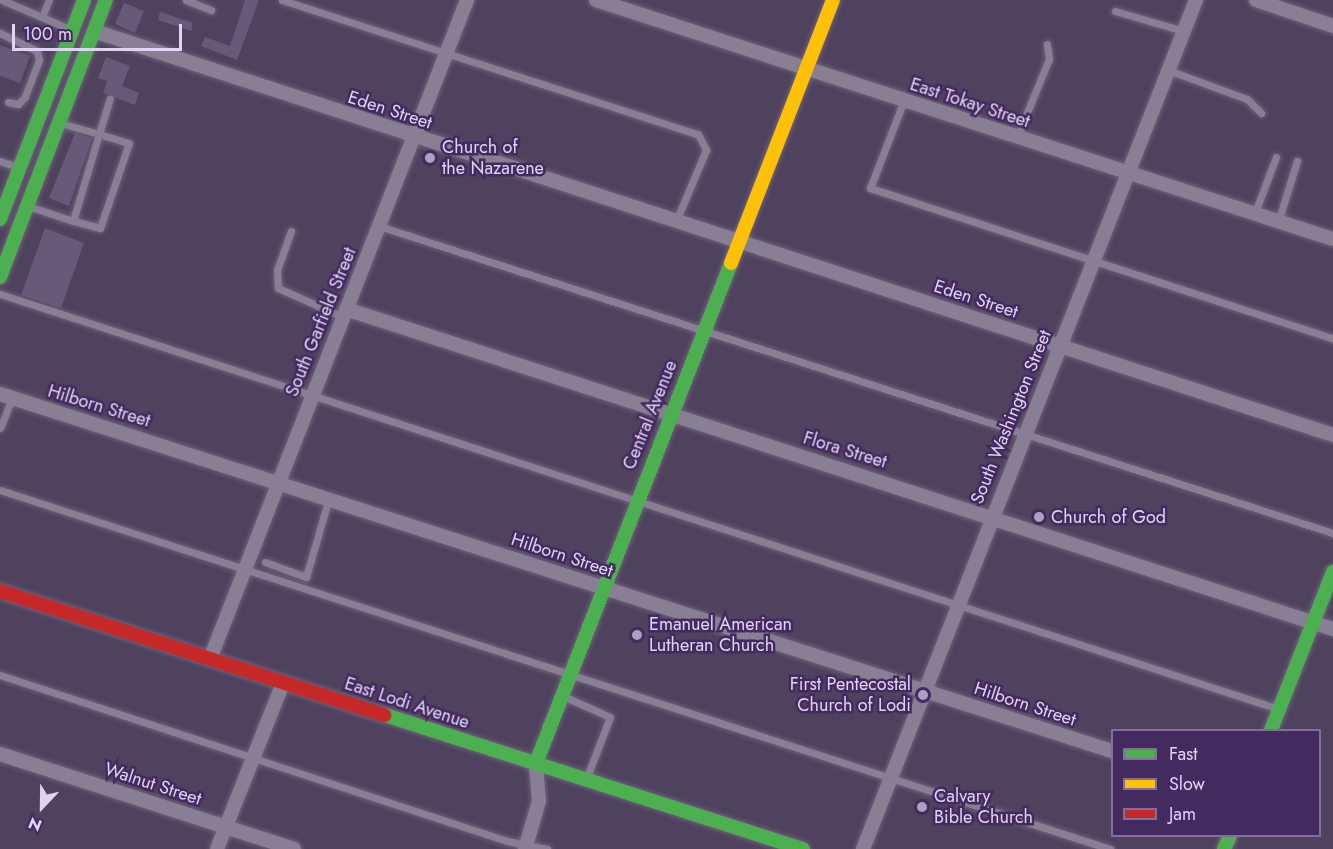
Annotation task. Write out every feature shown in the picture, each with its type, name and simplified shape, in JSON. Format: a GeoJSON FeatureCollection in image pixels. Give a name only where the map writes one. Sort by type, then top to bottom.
{"type":"FeatureCollection","features":[{"type":"Feature","properties":{"kind":"main road"},"geometry":{"type":"LineString","coordinates":[[0,219],[6,184],[19,168],[84,0]]}},
{"type":"Feature","properties":{"kind":"main road"},"geometry":{"type":"LineString","coordinates":[[0,276],[57,122],[106,0]]}},
{"type":"Feature","properties":{"kind":"main road","name":"Central Avenue"},"geometry":{"type":"LineString","coordinates":[[536,763],[568,671],[833,0]]}},
{"type":"Feature","properties":{"kind":"main road"},"geometry":{"type":"LineString","coordinates":[[1271,729],[1333,572]]}},
{"type":"Feature","properties":{"kind":"main road","name":"East Lodi Avenue"},"geometry":{"type":"LineString","coordinates":[[0,591],[586,779],[783,846],[803,849]]}},
{"type":"Feature","properties":{"kind":"street","name":"South Garfield Street"},"geometry":{"type":"LineString","coordinates":[[210,659],[466,0]]}},
{"type":"Feature","properties":{"kind":"street","name":"East Tokay Street"},"geometry":{"type":"LineString","coordinates":[[596,0],[1333,239]]}},
{"type":"Feature","properties":{"kind":"street","name":"South Washington Street"},"geometry":{"type":"LineString","coordinates":[[863,849],[956,605],[1196,0]]}},
{"type":"Feature","properties":{"kind":"street"},"geometry":{"type":"LineString","coordinates":[[1256,0],[1333,26]]}},
{"type":"Feature","properties":{"kind":"street","name":"Eden Street"},"geometry":{"type":"LineString","coordinates":[[94,32],[1333,435]]}},
{"type":"Feature","properties":{"kind":"street","name":"Flora Street"},"geometry":{"type":"LineString","coordinates":[[344,313],[992,515],[1333,628]]}},
{"type":"Feature","properties":{"kind":"street","name":"Hilborn Street"},"geometry":{"type":"LineString","coordinates":[[6,396],[278,481],[1111,750]]}},
{"type":"Feature","properties":{"kind":"street"},"geometry":{"type":"LineString","coordinates":[[216,849],[283,683]]}},
{"type":"Feature","properties":{"kind":"street","name":"Walnut Street"},"geometry":{"type":"LineString","coordinates":[[0,754],[294,849]]}},
{"type":"Feature","properties":{"kind":"street","name":"Central Avenue"},"geometry":{"type":"LineString","coordinates":[[526,846],[539,801],[536,763]]}},
{"type":"Feature","properties":{"kind":"lane"},"geometry":{"type":"LineString","coordinates":[[2,0],[19,3],[42,17],[72,30]]}},
{"type":"Feature","properties":{"kind":"lane"},"geometry":{"type":"LineString","coordinates":[[42,17],[49,0]]}},
{"type":"Feature","properties":{"kind":"lane"},"geometry":{"type":"LineString","coordinates":[[186,0],[211,10]]}},
{"type":"Feature","properties":{"kind":"lane"},"geometry":{"type":"LineString","coordinates":[[282,0],[447,50],[698,134],[706,150],[676,221]]}},
{"type":"Feature","properties":{"kind":"lane"},"geometry":{"type":"LineString","coordinates":[[1115,11],[1184,32]]}},
{"type":"Feature","properties":{"kind":"lane"},"geometry":{"type":"LineString","coordinates":[[0,33],[37,51],[39,60],[26,97],[18,104],[8,102]]}},
{"type":"Feature","properties":{"kind":"lane"},"geometry":{"type":"LineString","coordinates":[[1017,137],[1049,59],[1047,44]]}},
{"type":"Feature","properties":{"kind":"lane"},"geometry":{"type":"LineString","coordinates":[[1168,70],[1247,99],[1261,113]]}},
{"type":"Feature","properties":{"kind":"lane"},"geometry":{"type":"LineString","coordinates":[[73,221],[110,99]]}},
{"type":"Feature","properties":{"kind":"lane"},"geometry":{"type":"LineString","coordinates":[[904,100],[870,188],[1333,338]]}},
{"type":"Feature","properties":{"kind":"lane"},"geometry":{"type":"LineString","coordinates":[[25,206],[100,228],[129,143],[57,122]]}},
{"type":"Feature","properties":{"kind":"lane"},"geometry":{"type":"LineString","coordinates":[[1254,215],[1276,157]]}},
{"type":"Feature","properties":{"kind":"lane"},"geometry":{"type":"LineString","coordinates":[[0,161],[19,168]]}},
{"type":"Feature","properties":{"kind":"lane"},"geometry":{"type":"LineString","coordinates":[[1278,222],[1297,161]]}},
{"type":"Feature","properties":{"kind":"lane"},"geometry":{"type":"LineString","coordinates":[[378,226],[1025,430],[1333,532]]}},
{"type":"Feature","properties":{"kind":"lane"},"geometry":{"type":"LineString","coordinates":[[291,231],[277,270],[278,288],[344,313]]}},
{"type":"Feature","properties":{"kind":"lane"},"geometry":{"type":"LineString","coordinates":[[0,294],[312,393],[1279,709]]}},
{"type":"Feature","properties":{"kind":"lane"},"geometry":{"type":"LineString","coordinates":[[0,428],[6,396]]}},
{"type":"Feature","properties":{"kind":"lane"},"geometry":{"type":"LineString","coordinates":[[0,490],[243,570],[568,671],[1110,849]]}},
{"type":"Feature","properties":{"kind":"lane"},"geometry":{"type":"LineString","coordinates":[[265,562],[306,577],[329,498]]}},
{"type":"Feature","properties":{"kind":"lane"},"geometry":{"type":"LineString","coordinates":[[0,675],[252,755],[526,846],[547,849]]}},
{"type":"Feature","properties":{"kind":"lane"},"geometry":{"type":"LineString","coordinates":[[560,695],[609,717],[586,779]]}},
{"type":"Feature","properties":{"kind":"building"},"geometry":{"type":"Polygon","coordinates":[[[245,0],[259,0],[237,60],[201,46],[205,37],[230,46],[245,0]]]}},
{"type":"Feature","properties":{"kind":"building"},"geometry":{"type":"Polygon","coordinates":[[[124,3],[144,11],[135,33],[115,24],[124,3]]]}},
{"type":"Feature","properties":{"kind":"building"},"geometry":{"type":"Polygon","coordinates":[[[160,12],[193,23],[191,31],[158,20],[160,12]]]}},
{"type":"Feature","properties":{"kind":"building"},"geometry":{"type":"Polygon","coordinates":[[[0,45],[30,56],[20,83],[0,76],[0,45]]]}},
{"type":"Feature","properties":{"kind":"building"},"geometry":{"type":"Polygon","coordinates":[[[106,57],[130,66],[122,86],[139,93],[135,105],[103,93],[107,81],[98,78],[106,57]]]}},
{"type":"Feature","properties":{"kind":"building"},"geometry":{"type":"Polygon","coordinates":[[[75,133],[92,138],[69,206],[49,198],[75,133]]]}},
{"type":"Feature","properties":{"kind":"building"},"geometry":{"type":"Polygon","coordinates":[[[45,228],[84,243],[61,308],[21,295],[45,228]]]}},
{"type":"Feature","properties":{"kind":"traffic: fast"},"geometry":{"type":"LineString","coordinates":[[0,219],[84,0]]}},
{"type":"Feature","properties":{"kind":"traffic: fast"},"geometry":{"type":"LineString","coordinates":[[0,277],[106,0]]}},
{"type":"Feature","properties":{"kind":"traffic: fast"},"geometry":{"type":"LineString","coordinates":[[536,763],[731,263]]}},
{"type":"Feature","properties":{"kind":"traffic: fast"},"geometry":{"type":"LineString","coordinates":[[1271,729],[1333,572]]}},
{"type":"Feature","properties":{"kind":"traffic: fast"},"geometry":{"type":"LineString","coordinates":[[385,715],[803,849]]}},
{"type":"Feature","properties":{"kind":"traffic: fast"},"geometry":{"type":"LineString","coordinates":[[1224,849],[1230,837]]}},
{"type":"Feature","properties":{"kind":"traffic: slow"},"geometry":{"type":"LineString","coordinates":[[731,263],[833,0]]}},
{"type":"Feature","properties":{"kind":"traffic: jam"},"geometry":{"type":"LineString","coordinates":[[0,591],[385,715]]}},
{"type":"Feature","properties":{"kind":"place","name":"Church of the Nazarene"},"geometry":{"type":"Point","coordinates":[430,158]}},
{"type":"Feature","properties":{"kind":"place","name":"Church of God"},"geometry":{"type":"Point","coordinates":[1039,517]}},
{"type":"Feature","properties":{"kind":"place","name":"Emanuel American Lutheran Church"},"geometry":{"type":"Point","coordinates":[637,635]}},
{"type":"Feature","properties":{"kind":"place","name":"First Pentecostal Church of Lodi"},"geometry":{"type":"Point","coordinates":[923,695]}},
{"type":"Feature","properties":{"kind":"place","name":"Calvary Bible Church"},"geometry":{"type":"Point","coordinates":[922,807]}}]}
